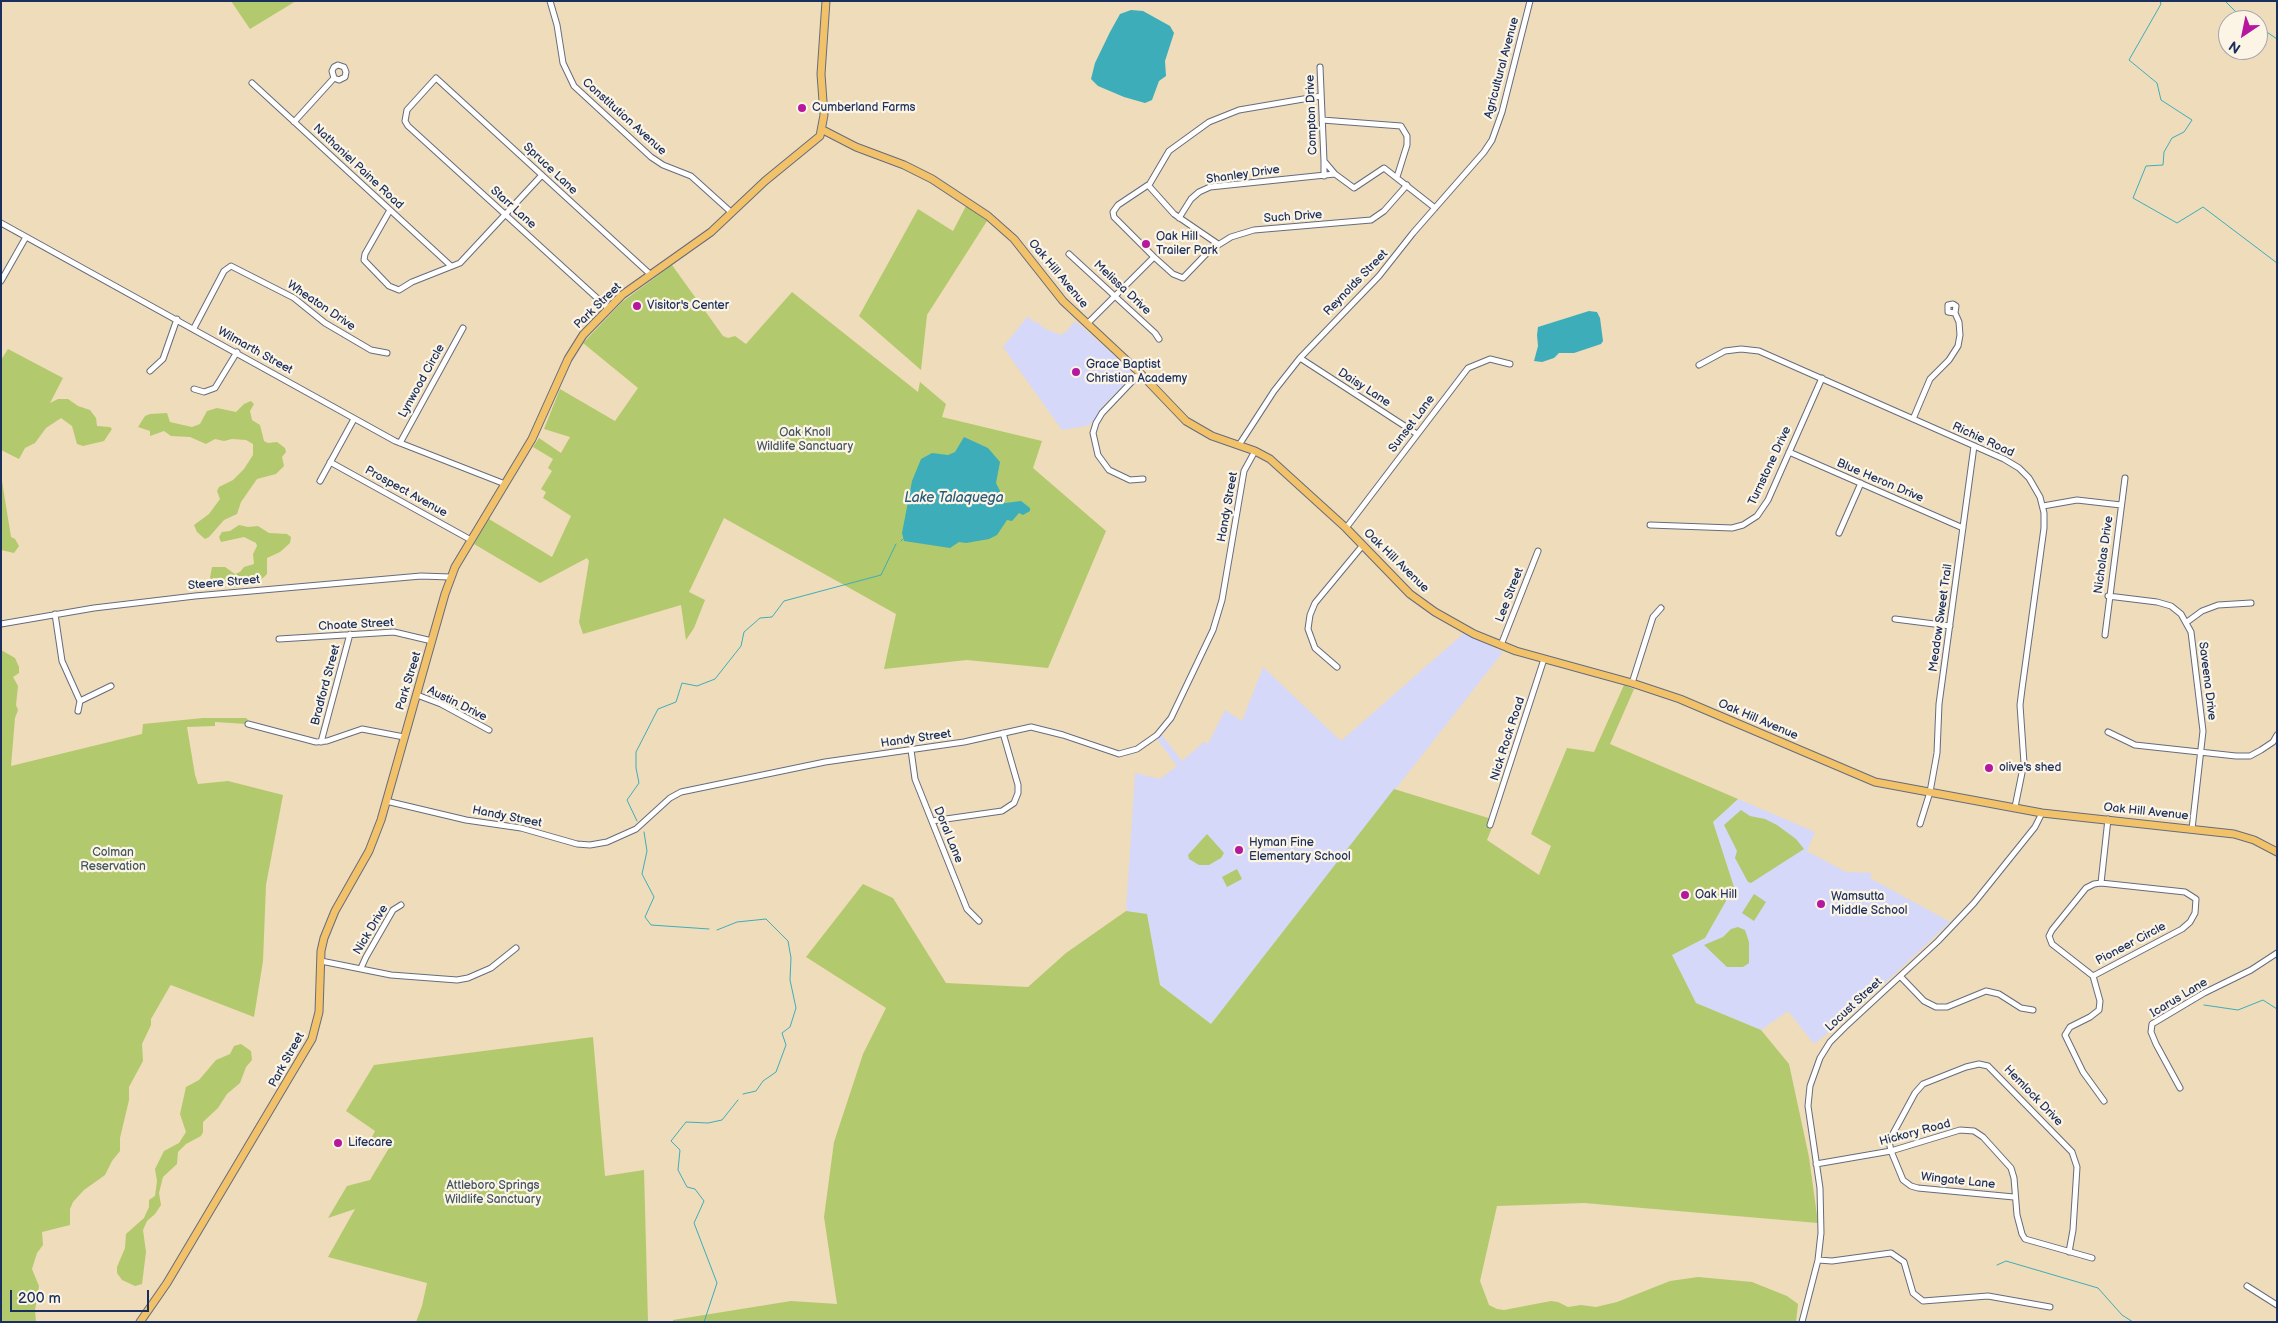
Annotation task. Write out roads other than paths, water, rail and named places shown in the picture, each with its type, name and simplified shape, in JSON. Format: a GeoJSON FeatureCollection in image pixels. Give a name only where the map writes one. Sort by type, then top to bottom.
{"type":"FeatureCollection","features":[{"type":"Feature","properties":{"kind":"main road"},"geometry":{"type":"LineString","coordinates":[[823,130],[821,74],[826,1]]}},
{"type":"Feature","properties":{"kind":"main road","name":"Park Street"},"geometry":{"type":"LineString","coordinates":[[140,1322],[167,1283],[305,1054],[312,1039],[319,1012],[322,944],[328,924],[369,851],[386,801],[450,577],[541,422],[576,346],[588,328],[608,308],[711,232],[765,181],[815,142],[823,130]]}},
{"type":"Feature","properties":{"kind":"main road","name":"Oak Hill Avenue"},"geometry":{"type":"LineString","coordinates":[[823,130],[855,147],[918,172],[973,205],[1014,239],[1063,301],[1140,373],[1186,421],[1212,436],[1255,451],[1281,468],[1346,528],[1408,592],[1474,634],[1544,659],[1632,683],[1695,705],[1862,777],[1891,786],[2042,813],[2192,828],[2241,835],[2277,852]]}},
{"type":"Feature","properties":{"kind":"street","name":"Constitution Avenue"},"geometry":{"type":"LineString","coordinates":[[550,1],[557,25],[563,63],[574,86],[651,157],[663,165],[691,176],[732,213]]}},
{"type":"Feature","properties":{"kind":"street","name":"Agricultural Avenue"},"geometry":{"type":"LineString","coordinates":[[1492,140],[1502,112],[1530,1]]}},
{"type":"Feature","properties":{"kind":"street","name":"Compton Drive"},"geometry":{"type":"LineString","coordinates":[[1320,67],[1324,176]]}},
{"type":"Feature","properties":{"kind":"street"},"geometry":{"type":"LineString","coordinates":[[294,122],[334,78]]}},
{"type":"Feature","properties":{"kind":"street","name":"Spruce Lane"},"geometry":{"type":"LineString","coordinates":[[405,121],[407,110],[436,78],[651,275]]}},
{"type":"Feature","properties":{"kind":"street","name":"Nathaniel Paine Road"},"geometry":{"type":"LineString","coordinates":[[252,83],[451,266]]}},
{"type":"Feature","properties":{"kind":"street"},"geometry":{"type":"LineString","coordinates":[[1087,324],[1154,257],[1114,217],[1113,212],[1144,186],[1149,185],[1165,156],[1196,130],[1225,115],[1255,107],[1321,96]]}},
{"type":"Feature","properties":{"kind":"street"},"geometry":{"type":"LineString","coordinates":[[1322,120],[1401,126],[1407,136],[1407,144],[1397,178],[1435,208]]}},
{"type":"Feature","properties":{"kind":"street","name":"Starr Lane"},"geometry":{"type":"LineString","coordinates":[[405,121],[608,308]]}},
{"type":"Feature","properties":{"kind":"street","name":"Reynolds Street"},"geometry":{"type":"LineString","coordinates":[[1239,445],[1274,391],[1300,358],[1379,276],[1435,208],[1469,171],[1492,140]]}},
{"type":"Feature","properties":{"kind":"street","name":"Compton Drive"},"geometry":{"type":"LineString","coordinates":[[1324,161],[1335,174],[1354,188],[1384,168],[1397,178]]}},
{"type":"Feature","properties":{"kind":"street","name":"Shanley Drive"},"geometry":{"type":"LineString","coordinates":[[1179,218],[1191,199],[1199,192],[1210,187],[1335,174]]}},
{"type":"Feature","properties":{"kind":"street"},"geometry":{"type":"LineString","coordinates":[[390,210],[364,254],[364,260],[390,286],[399,290],[412,282],[460,262],[472,252],[542,175]]}},
{"type":"Feature","properties":{"kind":"street"},"geometry":{"type":"LineString","coordinates":[[1149,185],[1179,218],[1218,244]]}},
{"type":"Feature","properties":{"kind":"street","name":"Such Drive"},"geometry":{"type":"LineString","coordinates":[[1154,257],[1173,274],[1183,278],[1218,244],[1242,233],[1254,230],[1371,220],[1384,211],[1407,185]]}},
{"type":"Feature","properties":{"kind":"street","name":"Wilmarth Street"},"geometry":{"type":"LineString","coordinates":[[1,222],[400,443],[505,484]]}},
{"type":"Feature","properties":{"kind":"street"},"geometry":{"type":"LineString","coordinates":[[1,281],[26,237]]}},
{"type":"Feature","properties":{"kind":"street","name":"Melissa Drive"},"geometry":{"type":"LineString","coordinates":[[1070,254],[1155,333],[1159,339]]}},
{"type":"Feature","properties":{"kind":"street","name":"Wheaton Drive"},"geometry":{"type":"LineString","coordinates":[[194,328],[224,271],[231,266],[294,298],[325,323],[366,348],[375,352],[387,353]]}},
{"type":"Feature","properties":{"kind":"street"},"geometry":{"type":"LineString","coordinates":[[1913,419],[1930,379],[1958,346],[1960,329],[1955,313]]}},
{"type":"Feature","properties":{"kind":"street"},"geometry":{"type":"LineString","coordinates":[[150,371],[162,359],[177,319]]}},
{"type":"Feature","properties":{"kind":"street","name":"Lynwood Circle"},"geometry":{"type":"LineString","coordinates":[[400,443],[463,328]]}},
{"type":"Feature","properties":{"kind":"street","name":"Richie Road"},"geometry":{"type":"LineString","coordinates":[[1698,365],[1725,351],[1750,349],[1768,355],[2011,463],[2024,472],[2038,490],[2043,506],[2044,528],[2020,705],[2024,763],[2015,808]]}},
{"type":"Feature","properties":{"kind":"street"},"geometry":{"type":"LineString","coordinates":[[194,388],[204,392],[215,388],[237,352]]}},
{"type":"Feature","properties":{"kind":"street","name":"Daisy Lane"},"geometry":{"type":"LineString","coordinates":[[1300,358],[1417,434]]}},
{"type":"Feature","properties":{"kind":"street","name":"Sunset Lane"},"geometry":{"type":"LineString","coordinates":[[1346,528],[1468,368],[1490,359],[1510,364]]}},
{"type":"Feature","properties":{"kind":"street"},"geometry":{"type":"LineString","coordinates":[[1140,373],[1102,413],[1096,422],[1093,433],[1098,455],[1110,470],[1130,480],[1143,479]]}},
{"type":"Feature","properties":{"kind":"street","name":"Turnstone Drive"},"geometry":{"type":"LineString","coordinates":[[1650,525],[1732,528],[1746,524],[1757,516],[1765,506],[1822,378]]}},
{"type":"Feature","properties":{"kind":"street"},"geometry":{"type":"LineString","coordinates":[[320,481],[354,419]]}},
{"type":"Feature","properties":{"kind":"street","name":"Meadow Sweet Trail"},"geometry":{"type":"LineString","coordinates":[[1920,824],[1930,792],[1937,753],[1938,714],[1974,446]]}},
{"type":"Feature","properties":{"kind":"street","name":"Handy Street"},"geometry":{"type":"LineString","coordinates":[[386,801],[466,820],[521,828],[576,844],[590,844],[607,842],[636,829],[670,798],[694,788],[826,762],[964,742],[1031,727],[1063,734],[1119,754],[1138,749],[1163,729],[1171,718],[1186,691],[1217,620],[1244,471],[1255,451]]}},
{"type":"Feature","properties":{"kind":"street","name":"Blue Heron Drive"},"geometry":{"type":"LineString","coordinates":[[1789,452],[1963,528]]}},
{"type":"Feature","properties":{"kind":"street","name":"Prospect Avenue"},"geometry":{"type":"LineString","coordinates":[[330,462],[471,540]]}},
{"type":"Feature","properties":{"kind":"street","name":"Nicholas Drive"},"geometry":{"type":"LineString","coordinates":[[2105,635],[2108,596],[2125,478]]}},
{"type":"Feature","properties":{"kind":"street"},"geometry":{"type":"LineString","coordinates":[[1839,533],[1861,483]]}},
{"type":"Feature","properties":{"kind":"street"},"geometry":{"type":"LineString","coordinates":[[2043,506],[2077,500],[2121,506]]}},
{"type":"Feature","properties":{"kind":"street"},"geometry":{"type":"LineString","coordinates":[[1336,667],[1315,648],[1308,629],[1310,614],[1315,603],[1363,545]]}},
{"type":"Feature","properties":{"kind":"street","name":"Lee Street"},"geometry":{"type":"LineString","coordinates":[[1501,645],[1538,551]]}},
{"type":"Feature","properties":{"kind":"street","name":"Steere Street"},"geometry":{"type":"LineString","coordinates":[[1,624],[143,601],[421,576],[450,577]]}},
{"type":"Feature","properties":{"kind":"street"},"geometry":{"type":"LineString","coordinates":[[2108,596],[2157,602],[2172,606],[2182,614],[2187,622],[2202,611],[2218,605],[2251,603]]}},
{"type":"Feature","properties":{"kind":"street"},"geometry":{"type":"LineString","coordinates":[[1632,683],[1653,618],[1661,608]]}},
{"type":"Feature","properties":{"kind":"street"},"geometry":{"type":"LineString","coordinates":[[55,614],[62,661],[80,701],[78,710]]}},
{"type":"Feature","properties":{"kind":"street"},"geometry":{"type":"LineString","coordinates":[[1895,619],[1950,626]]}},
{"type":"Feature","properties":{"kind":"street","name":"Saveena Drive"},"geometry":{"type":"LineString","coordinates":[[2187,622],[2191,632],[2202,721],[2192,828]]}},
{"type":"Feature","properties":{"kind":"street","name":"Choate Street"},"geometry":{"type":"LineString","coordinates":[[279,640],[394,632],[432,641]]}},
{"type":"Feature","properties":{"kind":"street","name":"Bradford Street"},"geometry":{"type":"LineString","coordinates":[[321,742],[350,634]]}},
{"type":"Feature","properties":{"kind":"street","name":"Nick Rock Road"},"geometry":{"type":"LineString","coordinates":[[1490,825],[1544,659]]}},
{"type":"Feature","properties":{"kind":"street"},"geometry":{"type":"LineString","coordinates":[[80,701],[111,686]]}},
{"type":"Feature","properties":{"kind":"street","name":"Austin Drive"},"geometry":{"type":"LineString","coordinates":[[417,695],[441,704],[489,730]]}},
{"type":"Feature","properties":{"kind":"street"},"geometry":{"type":"LineString","coordinates":[[248,724],[310,741],[321,742],[362,729],[404,737]]}},
{"type":"Feature","properties":{"kind":"street"},"geometry":{"type":"LineString","coordinates":[[2108,732],[2135,745],[2200,753],[2250,756],[2267,746],[2277,736]]}},
{"type":"Feature","properties":{"kind":"street"},"geometry":{"type":"LineString","coordinates":[[932,821],[1002,811],[1014,802],[1018,794],[1018,785],[1003,733]]}},
{"type":"Feature","properties":{"kind":"street","name":"Doral Lane"},"geometry":{"type":"LineString","coordinates":[[912,750],[916,779],[932,821],[967,909],[979,921]]}},
{"type":"Feature","properties":{"kind":"street","name":"Locust Street"},"geometry":{"type":"LineString","coordinates":[[1802,1322],[1818,1260],[1822,1210],[1808,1106],[1810,1086],[1816,1068],[1830,1042],[1974,903],[2035,827],[2042,813]]}},
{"type":"Feature","properties":{"kind":"street"},"geometry":{"type":"LineString","coordinates":[[2101,883],[2108,819]]}},
{"type":"Feature","properties":{"kind":"street","name":"Pioneer Circle"},"geometry":{"type":"LineString","coordinates":[[2101,883],[2185,892],[2193,896],[2196,908],[2190,922],[2182,929],[2093,976],[2053,945],[2049,936],[2082,893],[2094,884],[2101,883]]}},
{"type":"Feature","properties":{"kind":"street","name":"Nick Drive"},"geometry":{"type":"LineString","coordinates":[[361,968],[393,910],[401,905]]}},
{"type":"Feature","properties":{"kind":"street"},"geometry":{"type":"LineString","coordinates":[[321,961],[391,975],[457,980],[479,974],[516,948]]}},
{"type":"Feature","properties":{"kind":"street","name":"Icarus Lane"},"geometry":{"type":"LineString","coordinates":[[2180,1088],[2156,1044],[2151,1032],[2152,1024],[2210,990],[2251,970],[2277,953]]}},
{"type":"Feature","properties":{"kind":"street"},"geometry":{"type":"LineString","coordinates":[[1900,976],[1924,1001],[1936,1007],[1946,1008],[1986,991],[1999,994],[2021,1008],[2032,1010]]}},
{"type":"Feature","properties":{"kind":"street"},"geometry":{"type":"LineString","coordinates":[[2093,976],[2100,1001],[2099,1010],[2070,1027],[2065,1035],[2083,1072],[2104,1101]]}},
{"type":"Feature","properties":{"kind":"street","name":"Hemlock Drive"},"geometry":{"type":"LineString","coordinates":[[1890,1151],[1889,1141],[1891,1135],[1915,1093],[1923,1084],[1966,1067],[1979,1064],[1988,1066],[2075,1156],[2077,1167],[2074,1221],[2068,1252]]}},
{"type":"Feature","properties":{"kind":"street","name":"Hickory Road"},"geometry":{"type":"LineString","coordinates":[[1816,1164],[1890,1151],[1960,1130],[1974,1131],[2011,1168],[2015,1184],[2014,1197],[2022,1234],[2025,1239],[2092,1258]]}},
{"type":"Feature","properties":{"kind":"street","name":"Wingate Lane"},"geometry":{"type":"LineString","coordinates":[[1890,1151],[1902,1177],[1913,1187],[2014,1197]]}},
{"type":"Feature","properties":{"kind":"street"},"geometry":{"type":"LineString","coordinates":[[1818,1260],[1832,1261],[1891,1253],[1904,1262],[1912,1293],[1924,1301],[1988,1296],[2050,1307]]}},
{"type":"Feature","properties":{"kind":"street"},"geometry":{"type":"LineString","coordinates":[[2247,1286],[2277,1305]]}},
{"type":"Feature","properties":{"kind":"water"},"geometry":{"type":"Polygon","coordinates":[[[1131,10],[1143,11],[1170,26],[1174,33],[1165,61],[1166,76],[1159,81],[1152,100],[1145,103],[1124,97],[1098,86],[1091,79],[1095,63],[1120,14],[1131,10]]]}},
{"type":"Feature","properties":{"kind":"water"},"geometry":{"type":"Polygon","coordinates":[[[1589,311],[1597,312],[1600,318],[1603,341],[1601,344],[1574,353],[1559,353],[1554,358],[1542,362],[1534,361],[1538,346],[1538,327],[1589,311]]]}},
{"type":"Feature","properties":{"kind":"water","name":"Lake Talaquega"},"geometry":{"type":"Polygon","coordinates":[[[964,437],[988,448],[1000,462],[996,483],[1000,491],[1000,500],[1005,503],[1021,501],[1030,508],[1030,511],[1023,515],[1019,513],[1012,521],[1007,520],[997,535],[989,539],[966,543],[959,542],[950,548],[904,541],[902,533],[912,481],[921,459],[932,453],[948,455],[955,452],[964,437]]]}},
{"type":"Feature","properties":{"kind":"waterway"},"geometry":{"type":"LineString","coordinates":[[2160,1],[2161,4],[2129,60],[2157,83],[2161,100],[2192,120],[2184,132],[2172,138],[2164,152],[2163,165],[2146,166],[2133,198],[2177,223],[2203,207],[2277,263]]}},
{"type":"Feature","properties":{"kind":"waterway"},"geometry":{"type":"LineString","coordinates":[[2225,1],[2234,10]]}},
{"type":"Feature","properties":{"kind":"waterway"},"geometry":{"type":"LineString","coordinates":[[2268,33],[2277,39]]}},
{"type":"Feature","properties":{"kind":"waterway"},"geometry":{"type":"LineString","coordinates":[[637,821],[627,800],[639,783],[636,768],[636,752],[658,709],[676,702],[682,683],[697,686],[715,679],[741,646],[744,632],[760,618],[772,617],[784,601],[881,575],[896,544]]}},
{"type":"Feature","properties":{"kind":"waterway"},"geometry":{"type":"LineString","coordinates":[[644,832],[647,851],[642,874],[654,897],[645,917],[651,925],[709,929]]}},
{"type":"Feature","properties":{"kind":"waterway"},"geometry":{"type":"LineString","coordinates":[[717,930],[737,922],[766,919],[788,941],[791,958],[790,980],[796,1008],[790,1027],[782,1033],[786,1045],[776,1072],[763,1081],[756,1091],[743,1094]]}},
{"type":"Feature","properties":{"kind":"waterway"},"geometry":{"type":"LineString","coordinates":[[2204,1005],[2238,1010],[2263,1000],[2277,1009]]}},
{"type":"Feature","properties":{"kind":"waterway"},"geometry":{"type":"LineString","coordinates":[[704,1322],[717,1283],[694,1223],[704,1201],[695,1189],[687,1187],[678,1170],[680,1150],[671,1141],[686,1122],[708,1123],[722,1120],[738,1100]]}},
{"type":"Feature","properties":{"kind":"waterway"},"geometry":{"type":"LineString","coordinates":[[1997,1265],[2006,1261],[2098,1288],[2122,1315],[2133,1322]]}},
{"type":"Feature","properties":{"kind":"place","name":"Cumberland Farms"},"geometry":{"type":"Point","coordinates":[802,108]}},
{"type":"Feature","properties":{"kind":"place","name":"Oak Hill Trailer Park"},"geometry":{"type":"Point","coordinates":[1146,244]}},
{"type":"Feature","properties":{"kind":"place","name":"Visitor's Center"},"geometry":{"type":"Point","coordinates":[637,306]}},
{"type":"Feature","properties":{"kind":"place","name":"Grace Baptist Christian Academy"},"geometry":{"type":"Point","coordinates":[1076,372]}},
{"type":"Feature","properties":{"kind":"place","name":"olive's shed"},"geometry":{"type":"Point","coordinates":[1989,768]}},
{"type":"Feature","properties":{"kind":"place","name":"Hyman Fine Elementary School"},"geometry":{"type":"Point","coordinates":[1239,850]}},
{"type":"Feature","properties":{"kind":"place","name":"Oak Hill"},"geometry":{"type":"Point","coordinates":[1685,895]}},
{"type":"Feature","properties":{"kind":"place","name":"Wamsutta Middle School"},"geometry":{"type":"Point","coordinates":[1821,904]}},
{"type":"Feature","properties":{"kind":"place","name":"Lifecare"},"geometry":{"type":"Point","coordinates":[338,1143]}},
{"type":"Feature","properties":{"kind":"park label","name":"Oak Knoll Wildlife Sanctuary"},"geometry":{"type":"Point","coordinates":[805,440]}},
{"type":"Feature","properties":{"kind":"park label","name":"Colman Reservation"},"geometry":{"type":"Point","coordinates":[113,860]}},
{"type":"Feature","properties":{"kind":"park label","name":"Attleboro Springs Wildlife Sanctuary"},"geometry":{"type":"Point","coordinates":[493,1193]}}]}
